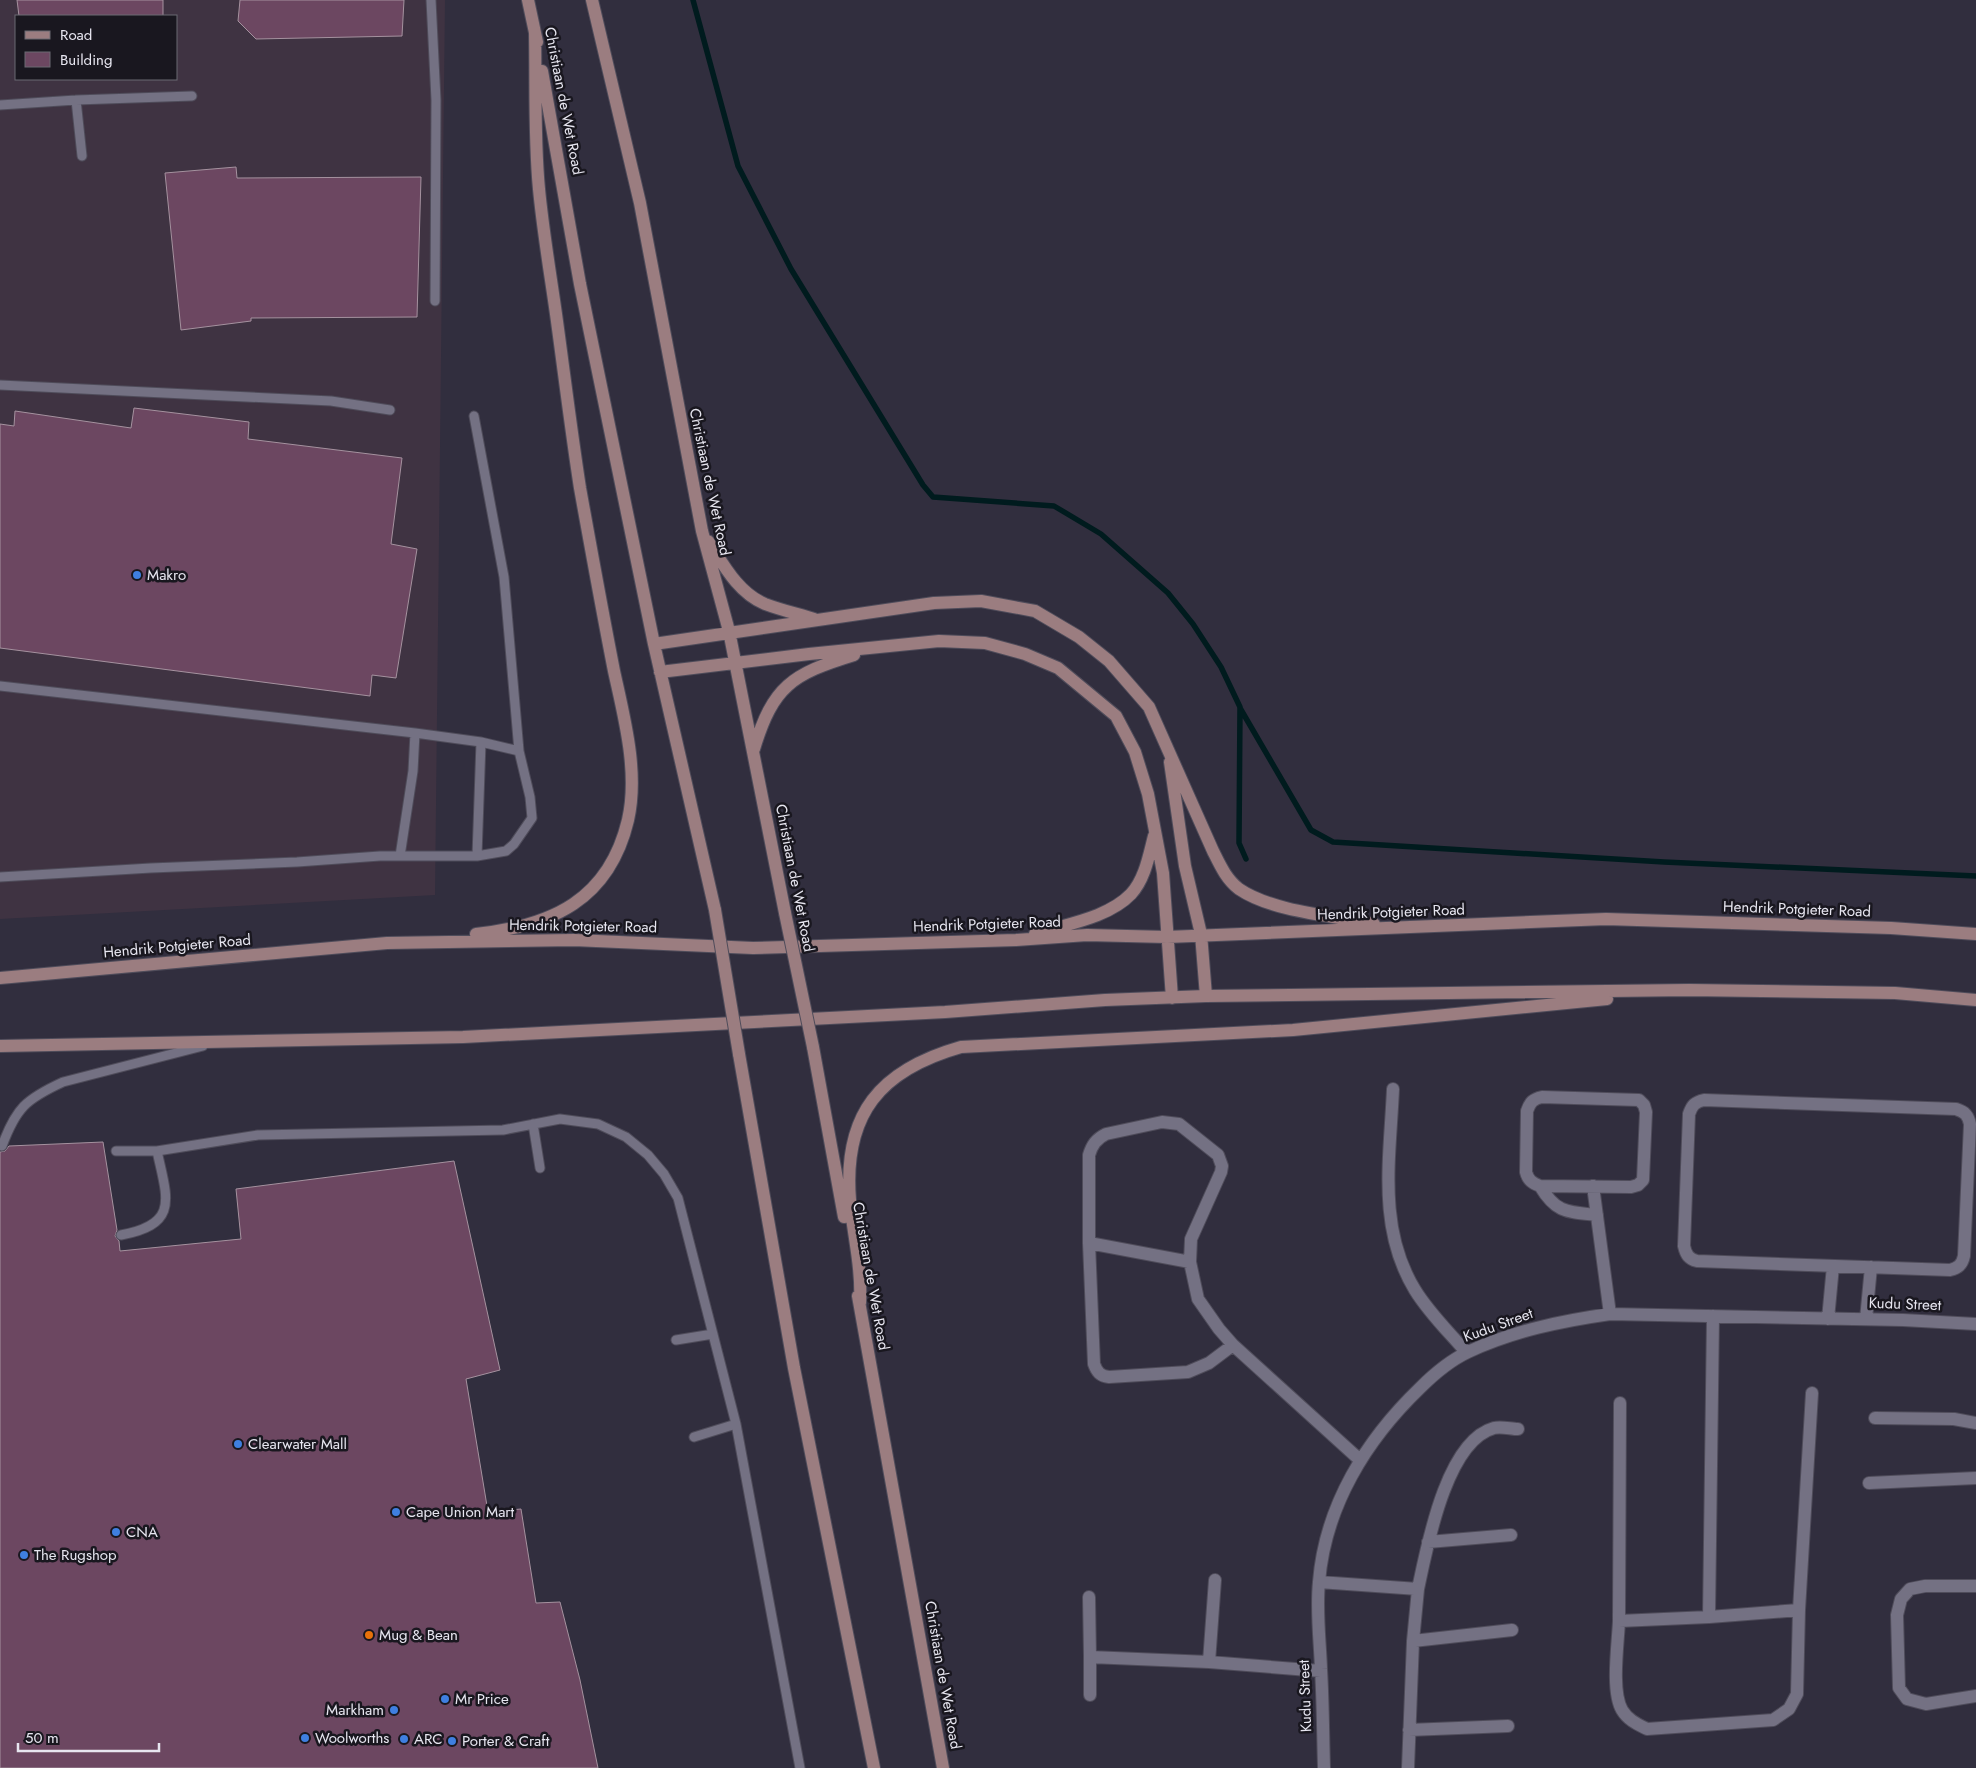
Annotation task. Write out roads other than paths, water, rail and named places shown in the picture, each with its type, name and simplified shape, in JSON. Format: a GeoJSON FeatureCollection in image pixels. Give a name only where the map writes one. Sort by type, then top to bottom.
{"type":"FeatureCollection","features":[{"type":"Feature","properties":{"kind":"main road","name":"Christiaan de Wet Road"},"geometry":{"type":"LineString","coordinates":[[528,0],[580,284],[654,644],[716,910],[738,1054],[794,1368],[874,1768]]}},
{"type":"Feature","properties":{"kind":"main road","name":"Christiaan de Wet Road"},"geometry":{"type":"LineString","coordinates":[[592,0],[640,203],[702,531],[729,631],[813,1047],[943,1768]]}},
{"type":"Feature","properties":{"kind":"main road"},"geometry":{"type":"LineString","coordinates":[[387,943],[512,930],[546,920],[572,906],[593,888],[609,868],[628,819],[632,789],[624,716],[580,488],[539,188],[535,33]]}},
{"type":"Feature","properties":{"kind":"main road"},"geometry":{"type":"LineString","coordinates":[[702,531],[727,571],[744,590],[764,604],[818,621]]}},
{"type":"Feature","properties":{"kind":"main road"},"geometry":{"type":"LineString","coordinates":[[654,644],[729,631],[818,621],[934,602],[981,601],[1035,611],[1079,637],[1109,661],[1149,707],[1224,872],[1240,889],[1258,898],[1289,908],[1395,928]]}},
{"type":"Feature","properties":{"kind":"main road"},"geometry":{"type":"LineString","coordinates":[[660,672],[939,641],[985,643],[1025,654],[1058,668],[1116,716],[1135,752],[1148,794],[1163,873],[1172,998]]}},
{"type":"Feature","properties":{"kind":"main road"},"geometry":{"type":"LineString","coordinates":[[753,752],[763,718],[777,696],[792,681],[812,670],[875,648]]}},
{"type":"Feature","properties":{"kind":"main road"},"geometry":{"type":"LineString","coordinates":[[1168,747],[1185,866],[1201,934],[1206,996]]}},
{"type":"Feature","properties":{"kind":"main road"},"geometry":{"type":"LineString","coordinates":[[1016,940],[1112,908],[1131,894],[1146,865],[1155,834]]}},
{"type":"Feature","properties":{"kind":"main road","name":"Hendrik Potgieter Road"},"geometry":{"type":"LineString","coordinates":[[0,978],[387,943],[574,940],[754,948],[1016,940],[1086,935],[1167,937],[1201,934],[1606,919],[1891,928],[1976,934]]}},
{"type":"Feature","properties":{"kind":"main road"},"geometry":{"type":"LineString","coordinates":[[860,1303],[859,1261],[850,1201],[849,1167],[853,1141],[858,1124],[881,1090],[900,1073],[930,1056],[961,1047],[1293,1030],[1468,1014],[1689,990]]}},
{"type":"Feature","properties":{"kind":"main road"},"geometry":{"type":"LineString","coordinates":[[0,1046],[463,1036],[946,1012],[1105,1000],[1206,996],[1689,990],[1895,993],[1976,1000]]}},
{"type":"Feature","properties":{"kind":"street"},"geometry":{"type":"LineString","coordinates":[[1393,1089],[1386,1188],[1392,1232],[1399,1259],[1415,1290],[1429,1310],[1466,1352]]}},
{"type":"Feature","properties":{"kind":"street"},"geometry":{"type":"LineString","coordinates":[[1632,1098],[1639,1100],[1644,1105],[1646,1112],[1643,1180],[1638,1185],[1631,1187],[1593,1186],[1540,1186],[1533,1184],[1528,1179],[1526,1172],[1527,1111],[1529,1104],[1534,1099],[1632,1098]]}},
{"type":"Feature","properties":{"kind":"street"},"geometry":{"type":"LineString","coordinates":[[1723,1101],[1956,1109],[1963,1111],[1968,1116],[1970,1124],[1964,1256],[1962,1264],[1950,1270],[1871,1267],[1697,1261],[1690,1259],[1685,1254],[1684,1246],[1689,1114],[1691,1106],[1696,1102],[1723,1101]]}},
{"type":"Feature","properties":{"kind":"street"},"geometry":{"type":"LineString","coordinates":[[1233,1345],[1209,1363],[1188,1372],[1102,1376],[1097,1371],[1094,1364],[1089,1243],[1089,1155],[1097,1139],[1106,1134],[1171,1121],[1186,1128],[1218,1155],[1222,1166],[1191,1239],[1190,1262],[1198,1299],[1233,1345],[1360,1460]]}},
{"type":"Feature","properties":{"kind":"street"},"geometry":{"type":"LineString","coordinates":[[1540,1186],[1548,1199],[1560,1209],[1597,1215]]}},
{"type":"Feature","properties":{"kind":"street"},"geometry":{"type":"LineString","coordinates":[[1593,1186],[1610,1314]]}},
{"type":"Feature","properties":{"kind":"street"},"geometry":{"type":"LineString","coordinates":[[1089,1243],[1190,1262]]}},
{"type":"Feature","properties":{"kind":"street"},"geometry":{"type":"LineString","coordinates":[[1828,1318],[1833,1266]]}},
{"type":"Feature","properties":{"kind":"street"},"geometry":{"type":"LineString","coordinates":[[1866,1319],[1871,1267]]}},
{"type":"Feature","properties":{"kind":"street","name":"Kudu Street"},"geometry":{"type":"LineString","coordinates":[[1324,1768],[1319,1582],[1325,1544],[1338,1504],[1360,1460],[1394,1413],[1432,1377],[1466,1352],[1523,1331],[1574,1319],[1610,1314],[1866,1319],[1976,1324]]}},
{"type":"Feature","properties":{"kind":"street"},"geometry":{"type":"LineString","coordinates":[[1709,1617],[1713,1316]]}},
{"type":"Feature","properties":{"kind":"street"},"geometry":{"type":"LineString","coordinates":[[1620,1403],[1617,1692],[1622,1709],[1632,1722],[1647,1728],[1656,1728],[1773,1720],[1784,1714],[1795,1701],[1797,1694],[1799,1610],[1812,1393]]}},
{"type":"Feature","properties":{"kind":"street"},"geometry":{"type":"LineString","coordinates":[[1875,1418],[1954,1419],[1976,1424]]}},
{"type":"Feature","properties":{"kind":"street"},"geometry":{"type":"LineString","coordinates":[[1408,1768],[1413,1642],[1418,1589],[1428,1542],[1441,1497],[1459,1457],[1470,1444],[1495,1428],[1518,1429]]}},
{"type":"Feature","properties":{"kind":"street"},"geometry":{"type":"LineString","coordinates":[[1869,1484],[1976,1478]]}},
{"type":"Feature","properties":{"kind":"street"},"geometry":{"type":"LineString","coordinates":[[1428,1542],[1511,1535]]}},
{"type":"Feature","properties":{"kind":"street"},"geometry":{"type":"LineString","coordinates":[[1209,1662],[1215,1580]]}},
{"type":"Feature","properties":{"kind":"street"},"geometry":{"type":"LineString","coordinates":[[1319,1582],[1418,1589]]}},
{"type":"Feature","properties":{"kind":"street"},"geometry":{"type":"LineString","coordinates":[[1976,1586],[1926,1586],[1910,1589],[1901,1599],[1897,1615],[1899,1688],[1907,1699],[1926,1704],[1976,1696]]}},
{"type":"Feature","properties":{"kind":"street"},"geometry":{"type":"LineString","coordinates":[[1089,1596],[1090,1695]]}},
{"type":"Feature","properties":{"kind":"street"},"geometry":{"type":"LineString","coordinates":[[1618,1621],[1709,1617],[1799,1610]]}},
{"type":"Feature","properties":{"kind":"street"},"geometry":{"type":"LineString","coordinates":[[1413,1642],[1512,1630]]}},
{"type":"Feature","properties":{"kind":"street"},"geometry":{"type":"LineString","coordinates":[[1090,1657],[1209,1662],[1321,1671]]}},
{"type":"Feature","properties":{"kind":"street"},"geometry":{"type":"LineString","coordinates":[[1409,1730],[1508,1726]]}},
{"type":"Feature","properties":{"kind":"lane"},"geometry":{"type":"LineString","coordinates":[[431,0],[436,100],[435,301]]}},
{"type":"Feature","properties":{"kind":"lane"},"geometry":{"type":"LineString","coordinates":[[0,105],[192,96]]}},
{"type":"Feature","properties":{"kind":"lane"},"geometry":{"type":"LineString","coordinates":[[76,100],[82,156]]}},
{"type":"Feature","properties":{"kind":"lane"},"geometry":{"type":"LineString","coordinates":[[0,385],[331,402],[390,410]]}},
{"type":"Feature","properties":{"kind":"lane"},"geometry":{"type":"LineString","coordinates":[[0,877],[400,856],[478,856],[506,851],[523,834],[532,818],[530,797],[520,751],[504,576],[474,416]]}},
{"type":"Feature","properties":{"kind":"lane"},"geometry":{"type":"LineString","coordinates":[[0,686],[415,733],[481,742],[520,751]]}},
{"type":"Feature","properties":{"kind":"lane"},"geometry":{"type":"LineString","coordinates":[[400,856],[412,780],[415,733]]}},
{"type":"Feature","properties":{"kind":"lane"},"geometry":{"type":"LineString","coordinates":[[478,856],[481,742]]}},
{"type":"Feature","properties":{"kind":"lane"},"geometry":{"type":"LineString","coordinates":[[2,1146],[11,1120],[22,1106],[42,1091],[63,1082],[220,1041]]}},
{"type":"Feature","properties":{"kind":"lane"},"geometry":{"type":"LineString","coordinates":[[116,1151],[157,1151],[258,1135],[503,1130],[560,1119],[598,1124],[626,1137],[648,1155],[664,1174],[678,1198],[736,1424],[800,1768]]}},
{"type":"Feature","properties":{"kind":"lane"},"geometry":{"type":"LineString","coordinates":[[533,1124],[540,1168]]}},
{"type":"Feature","properties":{"kind":"lane"},"geometry":{"type":"LineString","coordinates":[[121,1235],[142,1231],[153,1226],[161,1218],[166,1195],[157,1151]]}},
{"type":"Feature","properties":{"kind":"lane"},"geometry":{"type":"LineString","coordinates":[[676,1340],[713,1334]]}},
{"type":"Feature","properties":{"kind":"lane"},"geometry":{"type":"LineString","coordinates":[[694,1437],[736,1424]]}},
{"type":"Feature","properties":{"kind":"waterway"},"geometry":{"type":"LineString","coordinates":[[693,0],[738,166],[791,269],[923,485],[933,497],[1054,506],[1101,534],[1168,593],[1193,624],[1221,667],[1240,707],[1239,843],[1246,859]]}},
{"type":"Feature","properties":{"kind":"waterway"},"geometry":{"type":"LineString","coordinates":[[1240,708],[1311,830],[1333,842],[1664,862],[1976,876]]}},
{"type":"Feature","properties":{"kind":"place","name":"Makro"},"geometry":{"type":"Point","coordinates":[137,575]}},
{"type":"Feature","properties":{"kind":"place","name":"Clearwater Mall"},"geometry":{"type":"Point","coordinates":[238,1444]}},
{"type":"Feature","properties":{"kind":"place","name":"Cape Union Mart"},"geometry":{"type":"Point","coordinates":[396,1512]}},
{"type":"Feature","properties":{"kind":"place","name":"CNA"},"geometry":{"type":"Point","coordinates":[116,1532]}},
{"type":"Feature","properties":{"kind":"place","name":"The Rugshop"},"geometry":{"type":"Point","coordinates":[24,1555]}},
{"type":"Feature","properties":{"kind":"place","name":"Mug & Bean"},"geometry":{"type":"Point","coordinates":[369,1635]}},
{"type":"Feature","properties":{"kind":"place","name":"Mr Price"},"geometry":{"type":"Point","coordinates":[445,1699]}},
{"type":"Feature","properties":{"kind":"place","name":"Markham"},"geometry":{"type":"Point","coordinates":[394,1710]}},
{"type":"Feature","properties":{"kind":"place","name":"Woolworths"},"geometry":{"type":"Point","coordinates":[305,1738]}},
{"type":"Feature","properties":{"kind":"place","name":"ARC"},"geometry":{"type":"Point","coordinates":[404,1739]}},
{"type":"Feature","properties":{"kind":"place","name":"Porter & Craft"},"geometry":{"type":"Point","coordinates":[452,1741]}}]}
